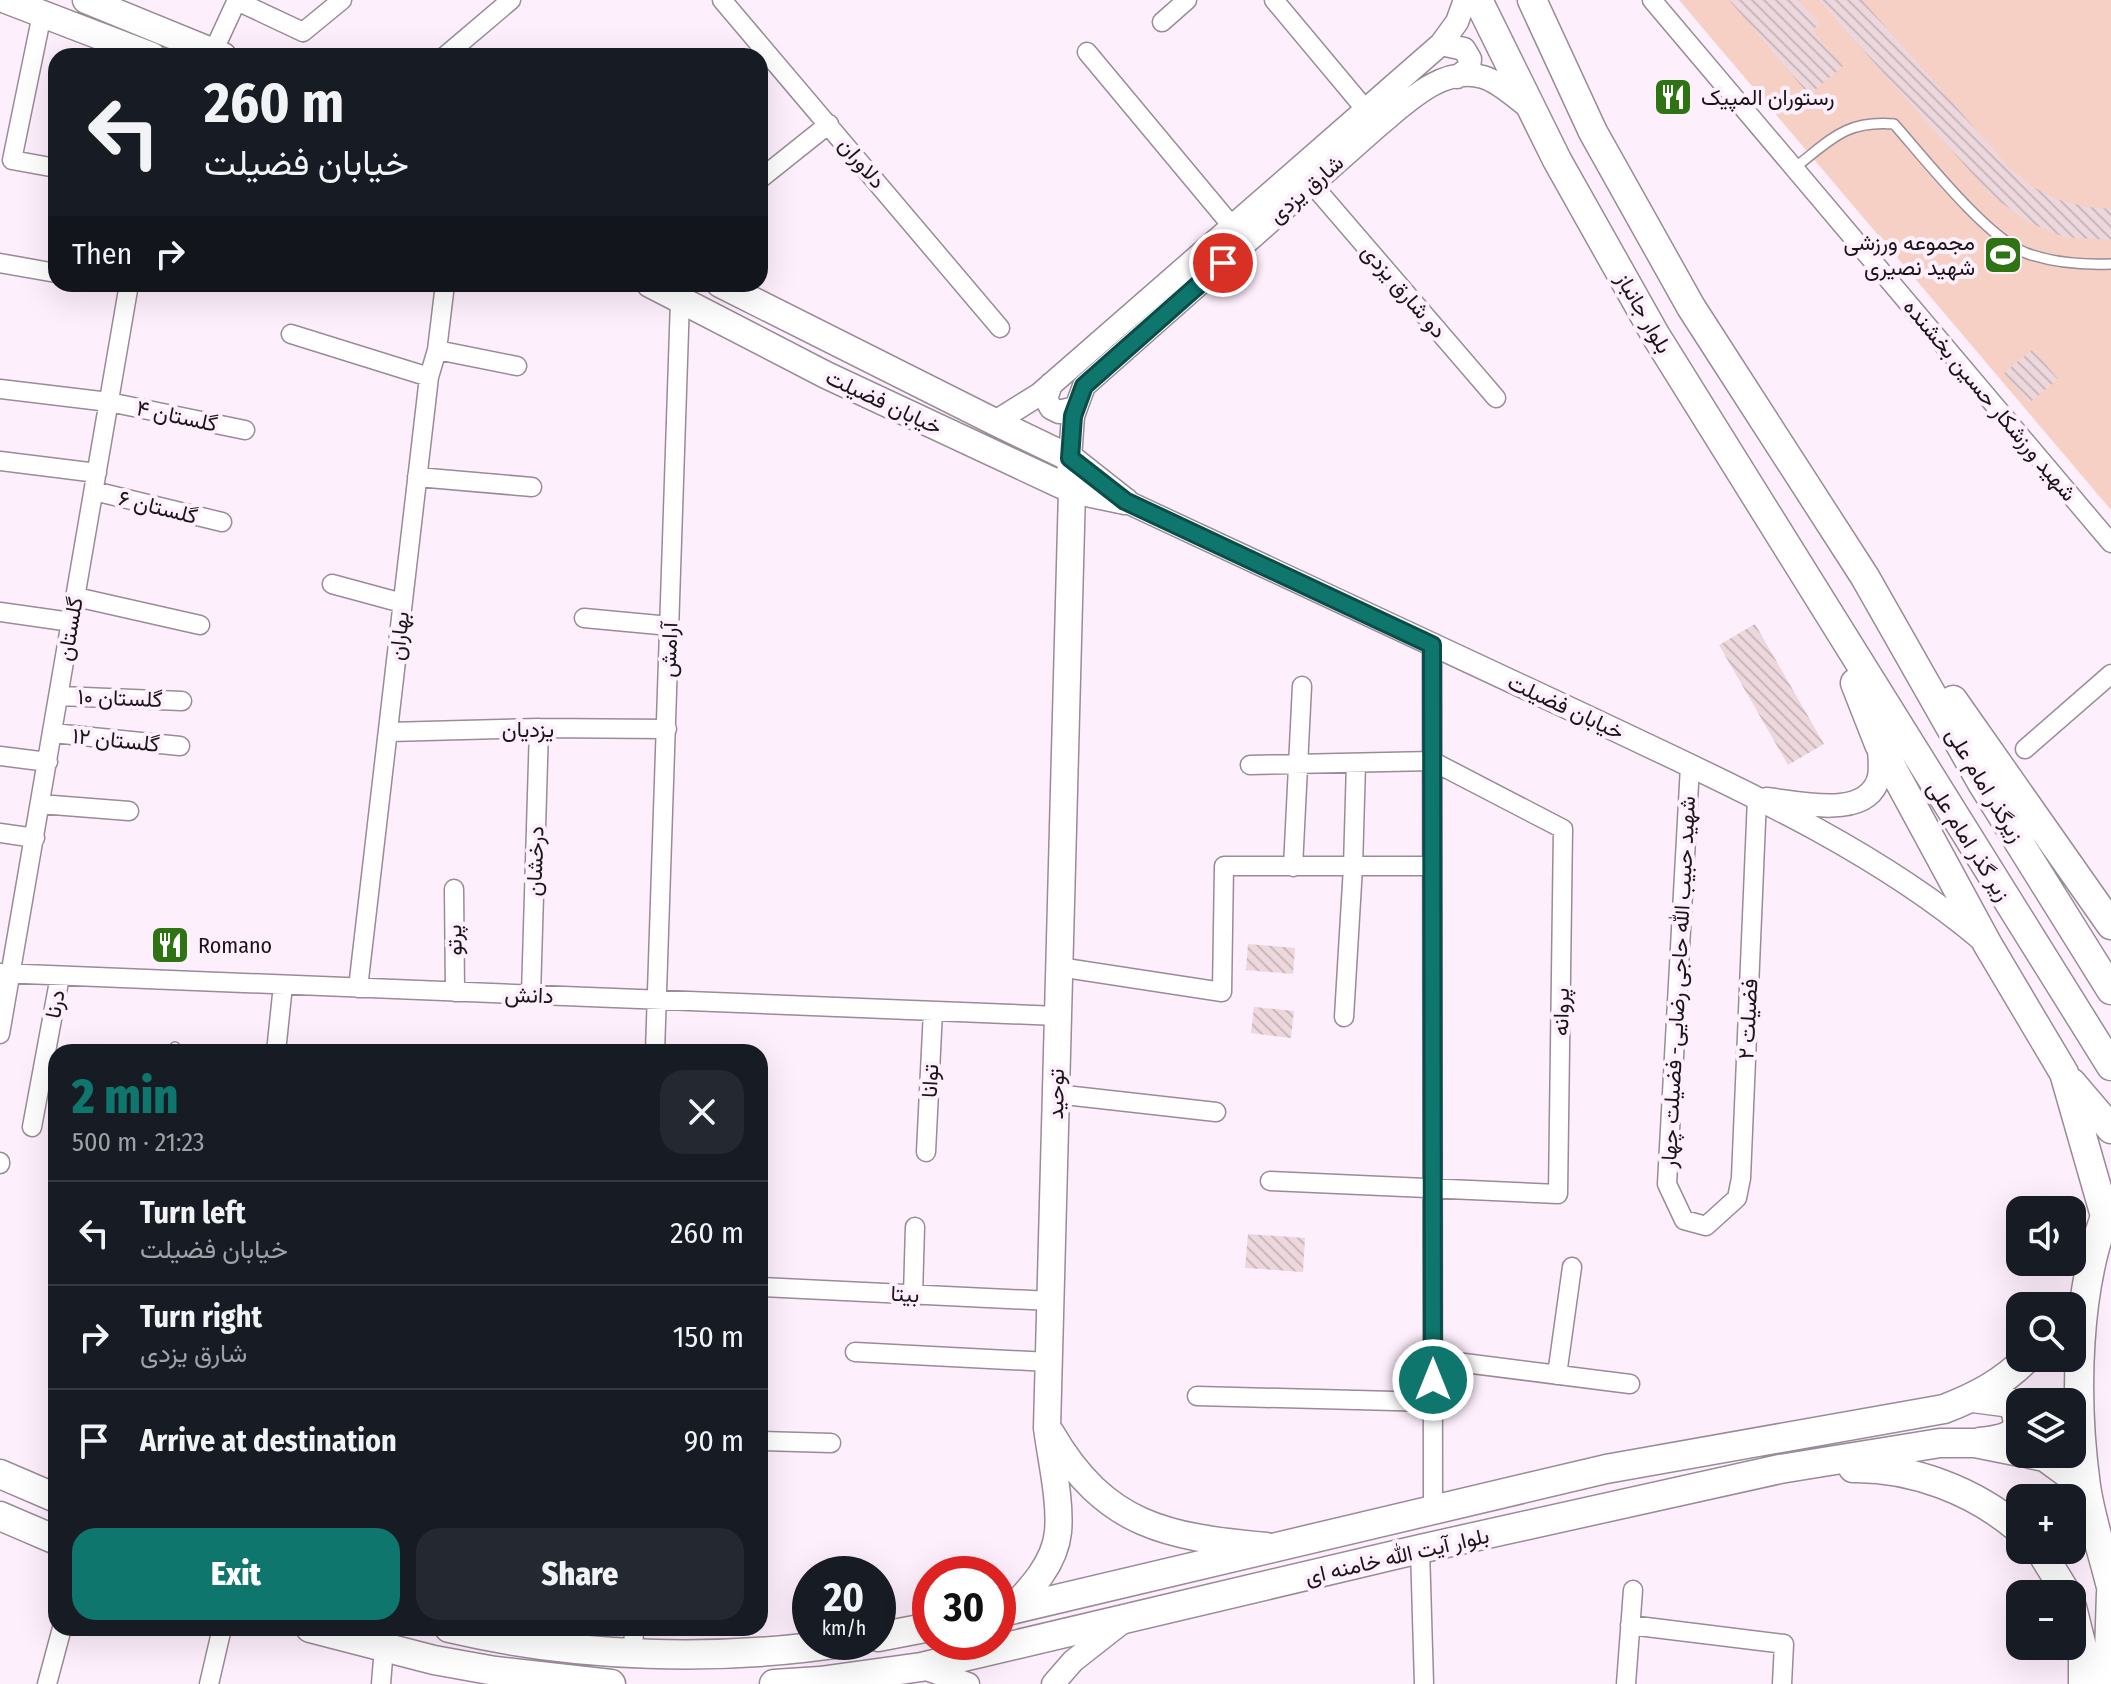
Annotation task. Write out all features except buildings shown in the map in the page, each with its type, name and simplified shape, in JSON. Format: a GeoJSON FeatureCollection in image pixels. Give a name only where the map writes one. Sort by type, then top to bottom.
{"type":"FeatureCollection","features":[{"type":"Feature","properties":{"kind":"main road"},"geometry":{"type":"LineString","coordinates":[[6,0],[131,48]]}},
{"type":"Feature","properties":{"kind":"main road","name":"بلوار جانباز"},"geometry":{"type":"LineString","coordinates":[[1478,0],[1557,160],[1656,336],[1829,615]]}},
{"type":"Feature","properties":{"kind":"main road","name":"بلوار جانباز"},"geometry":{"type":"LineString","coordinates":[[1532,0],[1593,132],[1691,307],[1865,577]]}},
{"type":"Feature","properties":{"kind":"main road"},"geometry":{"type":"LineString","coordinates":[[97,2],[204,48]]}},
{"type":"Feature","properties":{"kind":"main road","name":"خیابان فضیلت"},"geometry":{"type":"LineString","coordinates":[[665,292],[826,375],[1072,490],[1125,501]]}},
{"type":"Feature","properties":{"kind":"main road","name":"خیابان فضیلت"},"geometry":{"type":"LineString","coordinates":[[736,292],[1070,458],[1125,501]]}},
{"type":"Feature","properties":{"kind":"main road","name":"توحید"},"geometry":{"type":"LineString","coordinates":[[1016,1601],[1030,1590],[1046,1565],[1058,1534],[1047,1428],[1072,490],[1070,458]]}},
{"type":"Feature","properties":{"kind":"main road"},"geometry":{"type":"LineString","coordinates":[[1865,577],[2015,785],[2111,925]]}},
{"type":"Feature","properties":{"kind":"main road","name":"زیرگذر امام علی"},"geometry":{"type":"LineString","coordinates":[[1865,577],[1982,783],[2111,990]]}},
{"type":"Feature","properties":{"kind":"main road"},"geometry":{"type":"LineString","coordinates":[[1829,615],[1879,744],[1988,945],[2064,1073],[2111,1129]]}},
{"type":"Feature","properties":{"kind":"main road","name":"زیر گذر امام علی"},"geometry":{"type":"LineString","coordinates":[[1829,615],[2111,1066]]}},
{"type":"Feature","properties":{"kind":"main road"},"geometry":{"type":"LineString","coordinates":[[2064,1073],[2108,1209],[2090,1264],[2082,1320],[2081,1425],[2086,1484]]}},
{"type":"Feature","properties":{"kind":"main road"},"geometry":{"type":"LineString","coordinates":[[2073,1292],[2090,1264]]}},
{"type":"Feature","properties":{"kind":"main road","name":"بلوار آیت الله خامنه ای"},"geometry":{"type":"LineString","coordinates":[[1016,1608],[1606,1469],[1944,1409],[1973,1398],[2013,1372]]}},
{"type":"Feature","properties":{"kind":"main road"},"geometry":{"type":"LineString","coordinates":[[1973,1398],[2011,1403],[2018,1416],[2018,1425],[2012,1434],[2003,1439],[1975,1443]]}},
{"type":"Feature","properties":{"kind":"main road"},"geometry":{"type":"LineString","coordinates":[[1047,1428],[1080,1476],[1140,1522],[1204,1540],[1274,1547]]}},
{"type":"Feature","properties":{"kind":"main road","name":"بلوار آیت الله خامنه ای"},"geometry":{"type":"LineString","coordinates":[[774,1684],[921,1667],[1420,1549],[1780,1469],[1940,1443],[1975,1443],[2006,1449]]}},
{"type":"Feature","properties":{"kind":"main road"},"geometry":{"type":"LineString","coordinates":[[1780,1469],[1878,1467],[1919,1476],[1958,1490],[2006,1521]]}},
{"type":"Feature","properties":{"kind":"main road"},"geometry":{"type":"LineString","coordinates":[[2060,1468],[2082,1484]]}},
{"type":"Feature","properties":{"kind":"main road"},"geometry":{"type":"LineString","coordinates":[[0,1474],[48,1495]]}},
{"type":"Feature","properties":{"kind":"main road"},"geometry":{"type":"LineString","coordinates":[[2086,1487],[2111,1590],[2108,1684]]}},
{"type":"Feature","properties":{"kind":"main road"},"geometry":{"type":"LineString","coordinates":[[0,1516],[48,1537]]}},
{"type":"Feature","properties":{"kind":"main road"},"geometry":{"type":"LineString","coordinates":[[341,1636],[434,1660],[553,1681],[611,1684]]}},
{"type":"Feature","properties":{"kind":"main road"},"geometry":{"type":"LineString","coordinates":[[494,1636],[528,1642],[634,1641],[751,1653],[792,1648]]}},
{"type":"Feature","properties":{"kind":"main road"},"geometry":{"type":"LineString","coordinates":[[2083,1660],[2083,1684]]}},
{"type":"Feature","properties":{"kind":"street"},"geometry":{"type":"LineString","coordinates":[[220,48],[237,0],[303,32],[342,0]]}},
{"type":"Feature","properties":{"kind":"street"},"geometry":{"type":"LineString","coordinates":[[458,48],[511,0]]}},
{"type":"Feature","properties":{"kind":"street","name":"دلاوران"},"geometry":{"type":"LineString","coordinates":[[722,0],[763,48]]}},
{"type":"Feature","properties":{"kind":"street"},"geometry":{"type":"LineString","coordinates":[[1162,22],[1187,0]]}},
{"type":"Feature","properties":{"kind":"street"},"geometry":{"type":"LineString","coordinates":[[1274,0],[1366,110]]}},
{"type":"Feature","properties":{"kind":"street"},"geometry":{"type":"LineString","coordinates":[[995,422],[1051,384],[1239,234],[1366,110],[1441,44],[1457,22],[1465,0]]}},
{"type":"Feature","properties":{"kind":"street","name":"شهید ورزشکار حسین بخشنده"},"geometry":{"type":"LineString","coordinates":[[1652,0],[2111,543]]}},
{"type":"Feature","properties":{"kind":"street"},"geometry":{"type":"LineString","coordinates":[[42,14],[12,160],[48,167]]}},
{"type":"Feature","properties":{"kind":"street"},"geometry":{"type":"LineString","coordinates":[[1441,44],[1464,49],[1470,59],[1469,68],[1457,77]]}},
{"type":"Feature","properties":{"kind":"street"},"geometry":{"type":"LineString","coordinates":[[1087,52],[1239,234]]}},
{"type":"Feature","properties":{"kind":"street","name":"دلاوران"},"geometry":{"type":"LineString","coordinates":[[768,53],[1000,328]]}},
{"type":"Feature","properties":{"kind":"street"},"geometry":{"type":"LineString","coordinates":[[1457,77],[1485,77],[1531,109]]}},
{"type":"Feature","properties":{"kind":"street","name":"شارق یزدی"},"geometry":{"type":"LineString","coordinates":[[1070,458],[1075,408],[1084,386],[1239,234],[1312,184],[1421,91],[1457,77]]}},
{"type":"Feature","properties":{"kind":"street"},"geometry":{"type":"LineString","coordinates":[[768,173],[829,124]]}},
{"type":"Feature","properties":{"kind":"street","name":"دو شارق یزدی"},"geometry":{"type":"LineString","coordinates":[[1312,184],[1496,398]]}},
{"type":"Feature","properties":{"kind":"street"},"geometry":{"type":"LineString","coordinates":[[0,263],[48,272]]}},
{"type":"Feature","properties":{"kind":"street","name":"گلستان"},"geometry":{"type":"LineString","coordinates":[[0,1034],[6,974],[35,838],[96,482],[124,292]]}},
{"type":"Feature","properties":{"kind":"street","name":"بهاران"},"geometry":{"type":"LineString","coordinates":[[358,988],[429,377],[437,350],[444,292]]}},
{"type":"Feature","properties":{"kind":"street","name":"آرامش"},"geometry":{"type":"LineString","coordinates":[[655,1044],[680,300]]}},
{"type":"Feature","properties":{"kind":"street"},"geometry":{"type":"LineString","coordinates":[[291,334],[429,377]]}},
{"type":"Feature","properties":{"kind":"street"},"geometry":{"type":"LineString","coordinates":[[437,350],[517,366]]}},
{"type":"Feature","properties":{"kind":"street"},"geometry":{"type":"LineString","coordinates":[[1051,384],[1046,399],[1051,408],[1059,412],[1075,408]]}},
{"type":"Feature","properties":{"kind":"street","name":"گلستان ۴"},"geometry":{"type":"LineString","coordinates":[[0,389],[109,402],[245,430]]}},
{"type":"Feature","properties":{"kind":"street","name":"گلستان ۶"},"geometry":{"type":"LineString","coordinates":[[0,461],[96,482],[222,522]]}},
{"type":"Feature","properties":{"kind":"street"},"geometry":{"type":"LineString","coordinates":[[417,477],[532,487]]}},
{"type":"Feature","properties":{"kind":"street","name":"خیابان فضیلت"},"geometry":{"type":"LineString","coordinates":[[1125,501],[1757,798],[1937,902],[1988,945]]}},
{"type":"Feature","properties":{"kind":"street"},"geometry":{"type":"LineString","coordinates":[[332,584],[402,603]]}},
{"type":"Feature","properties":{"kind":"street"},"geometry":{"type":"LineString","coordinates":[[76,597],[200,625]]}},
{"type":"Feature","properties":{"kind":"street"},"geometry":{"type":"LineString","coordinates":[[0,612],[71,622]]}},
{"type":"Feature","properties":{"kind":"street"},"geometry":{"type":"LineString","coordinates":[[584,618],[670,626]]}},
{"type":"Feature","properties":{"kind":"street"},"geometry":{"type":"LineString","coordinates":[[1432,645],[1433,1508]]}},
{"type":"Feature","properties":{"kind":"street"},"geometry":{"type":"LineString","coordinates":[[2025,749],[2111,674]]}},
{"type":"Feature","properties":{"kind":"street"},"geometry":{"type":"LineString","coordinates":[[1293,867],[1302,686]]}},
{"type":"Feature","properties":{"kind":"street","name":"گلستان ۱۰"},"geometry":{"type":"LineString","coordinates":[[59,696],[182,701]]}},
{"type":"Feature","properties":{"kind":"street","name":"درخشان"},"geometry":{"type":"LineString","coordinates":[[531,995],[539,728]]}},
{"type":"Feature","properties":{"kind":"street","name":"یزدیان"},"geometry":{"type":"LineString","coordinates":[[389,732],[667,729]]}},
{"type":"Feature","properties":{"kind":"street","name":"گلستان ۱۲"},"geometry":{"type":"LineString","coordinates":[[53,733],[180,746]]}},
{"type":"Feature","properties":{"kind":"street"},"geometry":{"type":"LineString","coordinates":[[1757,798],[1833,807],[1859,801],[1873,789],[1879,776],[1879,744]]}},
{"type":"Feature","properties":{"kind":"street"},"geometry":{"type":"LineString","coordinates":[[0,756],[48,762]]}},
{"type":"Feature","properties":{"kind":"street"},"geometry":{"type":"LineString","coordinates":[[1250,765],[1432,761]]}},
{"type":"Feature","properties":{"kind":"street","name":"پروانه"},"geometry":{"type":"LineString","coordinates":[[1432,761],[1563,829],[1558,1194],[1433,1189]]}},
{"type":"Feature","properties":{"kind":"street"},"geometry":{"type":"LineString","coordinates":[[1344,1017],[1356,763]]}},
{"type":"Feature","properties":{"kind":"street","name":"شهید حبیب الله حاجی رضایی- فضیلت چهار"},"geometry":{"type":"LineString","coordinates":[[1690,766],[1667,1184],[1684,1220],[1706,1226]]}},
{"type":"Feature","properties":{"kind":"street","name":"فضیلت ۲"},"geometry":{"type":"LineString","coordinates":[[1706,1226],[1737,1198],[1741,1178],[1757,798]]}},
{"type":"Feature","properties":{"kind":"street"},"geometry":{"type":"LineString","coordinates":[[40,804],[129,811]]}},
{"type":"Feature","properties":{"kind":"street"},"geometry":{"type":"LineString","coordinates":[[0,833],[35,838]]}},
{"type":"Feature","properties":{"kind":"street"},"geometry":{"type":"LineString","coordinates":[[1059,967],[1222,992],[1224,866],[1432,866]]}},
{"type":"Feature","properties":{"kind":"street","name":"پرتو"},"geometry":{"type":"LineString","coordinates":[[454,889],[455,992]]}},
{"type":"Feature","properties":{"kind":"street","name":"دانش"},"geometry":{"type":"LineString","coordinates":[[6,974],[1058,1016]]}},
{"type":"Feature","properties":{"kind":"street","name":"درنا"},"geometry":{"type":"LineString","coordinates":[[32,1127],[60,976]]}},
{"type":"Feature","properties":{"kind":"street"},"geometry":{"type":"LineString","coordinates":[[277,1044],[283,985]]}},
{"type":"Feature","properties":{"kind":"street","name":"توانا"},"geometry":{"type":"LineString","coordinates":[[926,1152],[933,1011]]}},
{"type":"Feature","properties":{"kind":"street"},"geometry":{"type":"LineString","coordinates":[[1056,1094],[1216,1112]]}},
{"type":"Feature","properties":{"kind":"street"},"geometry":{"type":"LineString","coordinates":[[1270,1181],[1433,1189]]}},
{"type":"Feature","properties":{"kind":"street"},"geometry":{"type":"LineString","coordinates":[[913,1295],[915,1227]]}},
{"type":"Feature","properties":{"kind":"street"},"geometry":{"type":"LineString","coordinates":[[1557,1375],[1572,1267]]}},
{"type":"Feature","properties":{"kind":"street","name":"بیتا"},"geometry":{"type":"LineString","coordinates":[[768,1287],[1051,1301]]}},
{"type":"Feature","properties":{"kind":"street"},"geometry":{"type":"LineString","coordinates":[[855,1352],[1049,1362]]}},
{"type":"Feature","properties":{"kind":"street"},"geometry":{"type":"LineString","coordinates":[[1433,1359],[1630,1384]]}},
{"type":"Feature","properties":{"kind":"street"},"geometry":{"type":"LineString","coordinates":[[1197,1396],[1433,1402]]}},
{"type":"Feature","properties":{"kind":"street"},"geometry":{"type":"LineString","coordinates":[[768,1441],[831,1443]]}},
{"type":"Feature","properties":{"kind":"street"},"geometry":{"type":"LineString","coordinates":[[1420,1549],[1424,1684]]}},
{"type":"Feature","properties":{"kind":"street"},"geometry":{"type":"LineString","coordinates":[[1626,1684],[1633,1590]]}},
{"type":"Feature","properties":{"kind":"street"},"geometry":{"type":"LineString","coordinates":[[1053,1684],[1073,1661],[1125,1620]]}},
{"type":"Feature","properties":{"kind":"street"},"geometry":{"type":"LineString","coordinates":[[1630,1625],[1784,1644],[1782,1684]]}},
{"type":"Feature","properties":{"kind":"street"},"geometry":{"type":"LineString","coordinates":[[47,1684],[60,1636]]}},
{"type":"Feature","properties":{"kind":"street"},"geometry":{"type":"LineString","coordinates":[[209,1684],[220,1636]]}},
{"type":"Feature","properties":{"kind":"street"},"geometry":{"type":"LineString","coordinates":[[381,1684],[384,1647]]}},
{"type":"Feature","properties":{"kind":"street"},"geometry":{"type":"LineString","coordinates":[[921,1667],[968,1684]]}},
{"type":"Feature","properties":{"kind":"lane"},"geometry":{"type":"LineString","coordinates":[[1793,169],[1842,130],[1869,122],[1894,124],[1988,227],[2024,252],[2079,265],[2111,264]]}},
{"type":"Feature","properties":{"kind":"shaded area","name":"مجموعه ورزشی شهید نصیری"},"geometry":{"type":"Polygon","coordinates":[[[1679,0],[2111,0],[2111,510],[1679,0]]]}},
{"type":"Feature","properties":{"kind":"place","name":"رستوران المپیک"},"geometry":{"type":"Point","coordinates":[1673,97]}},
{"type":"Feature","properties":{"kind":"place","name":"مجموعه ورزشی شهید نصیری"},"geometry":{"type":"Point","coordinates":[2003,255]}},
{"type":"Feature","properties":{"kind":"place","name":"Romano"},"geometry":{"type":"Point","coordinates":[170,945]}},
{"type":"Feature","properties":{"kind":"route"},"geometry":{"type":"LineString","coordinates":[[1223,263],[1084,386],[1073,416],[1070,458],[1092,472],[1125,501],[1432,645],[1433,1380]]}}]}
